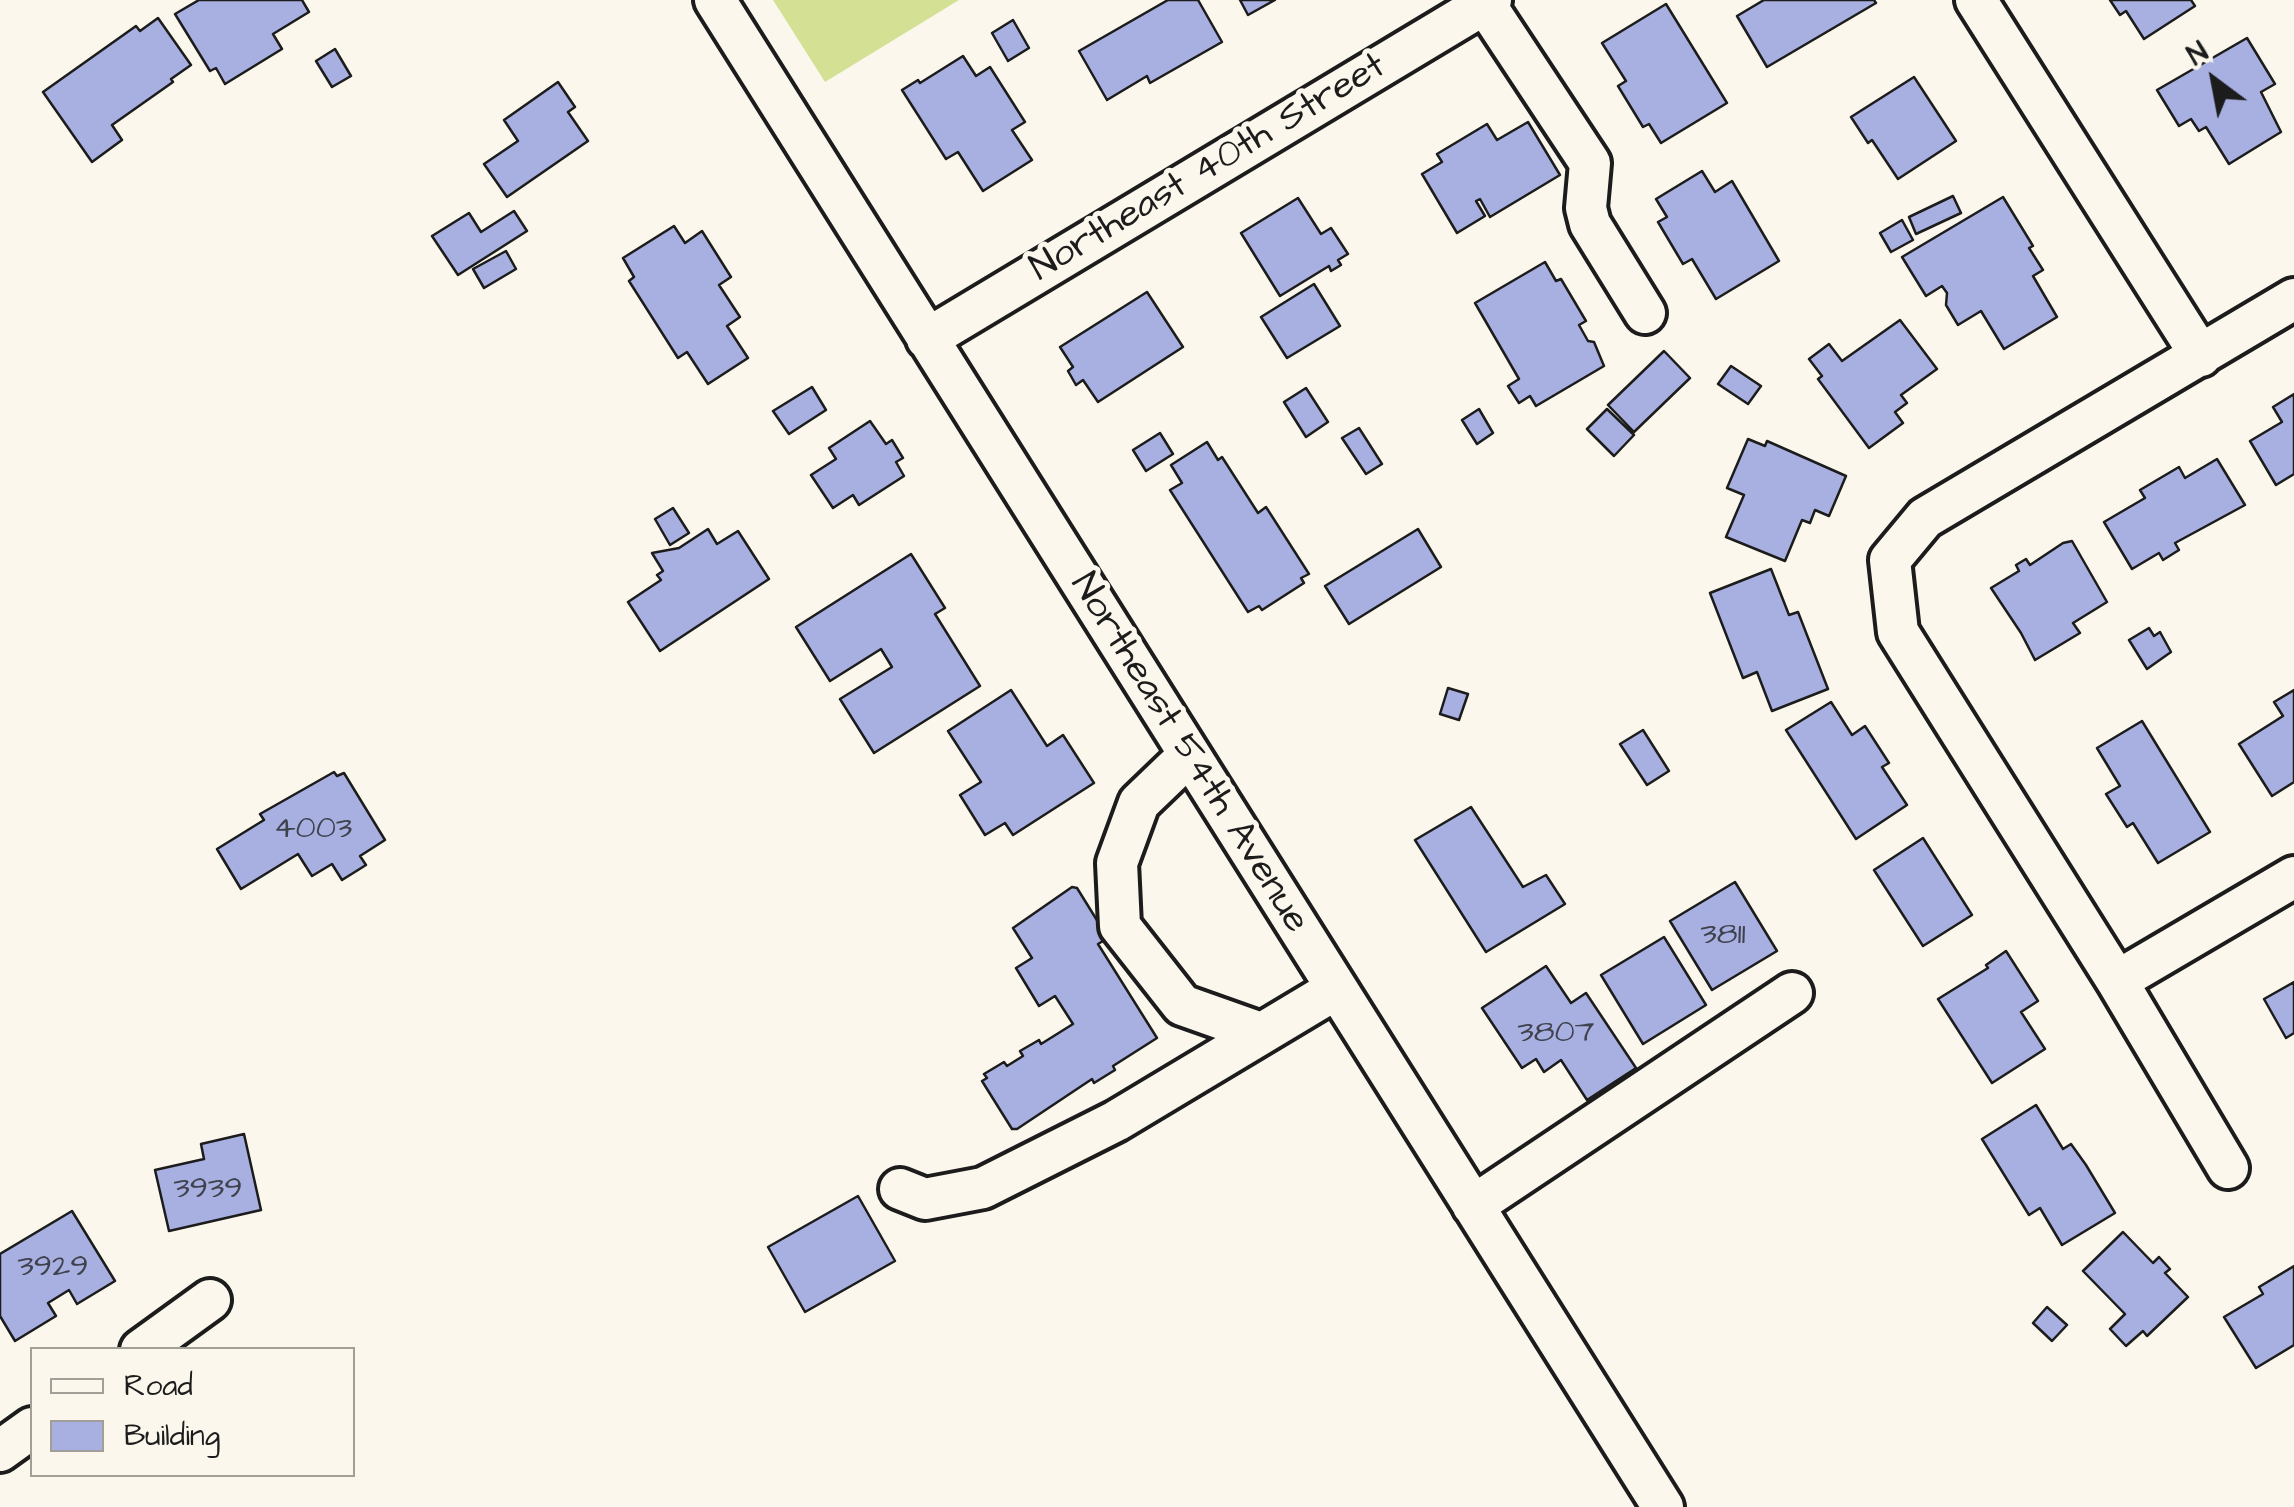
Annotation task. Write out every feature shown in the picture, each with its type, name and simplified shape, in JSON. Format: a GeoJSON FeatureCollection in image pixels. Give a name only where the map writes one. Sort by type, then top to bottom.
{"type":"FeatureCollection","features":[{"type":"Feature","properties":{"kind":"street","name":"Northeast 54th Avenue"},"geometry":{"type":"LineString","coordinates":[[715,0],[1663,1507]]}},
{"type":"Feature","properties":{"kind":"street"},"geometry":{"type":"LineString","coordinates":[[1976,0],[2201,356]]}},
{"type":"Feature","properties":{"kind":"street","name":"Northeast 40th Street"},"geometry":{"type":"LineString","coordinates":[[927,338],[1488,2]]}},
{"type":"Feature","properties":{"kind":"street"},"geometry":{"type":"LineString","coordinates":[[1488,2],[1590,162],[1586,208],[1590,224],[1645,313]]}},
{"type":"Feature","properties":{"kind":"street"},"geometry":{"type":"LineString","coordinates":[[2228,1168],[1898,632],[1890,560],[1925,518],[2294,299]]}},
{"type":"Feature","properties":{"kind":"street"},"geometry":{"type":"LineString","coordinates":[[1189,755],[1139,803],[1117,863],[1120,926],[1182,1005],[1261,1032]]}},
{"type":"Feature","properties":{"kind":"street"},"geometry":{"type":"LineString","coordinates":[[2117,982],[2294,877]]}},
{"type":"Feature","properties":{"kind":"street"},"geometry":{"type":"LineString","coordinates":[[900,1190],[925,1199],[983,1188],[1116,1122],[1336,989]]}},
{"type":"Feature","properties":{"kind":"street"},"geometry":{"type":"LineString","coordinates":[[1474,1206],[1792,993]]}},
{"type":"Feature","properties":{"kind":"street"},"geometry":{"type":"LineString","coordinates":[[145,1347],[210,1300]]}},
{"type":"Feature","properties":{"kind":"street"},"geometry":{"type":"LineString","coordinates":[[0,1451],[30,1429]]}},
{"type":"Feature","properties":{"kind":"green space"},"geometry":{"type":"Polygon","coordinates":[[[773,0],[959,0],[825,82],[773,0]]]}},
{"type":"Feature","properties":{"kind":"building"},"geometry":{"type":"Polygon","coordinates":[[[199,0],[302,0],[309,12],[273,34],[282,49],[225,84],[216,68],[210,71],[175,14],[199,0]]]}},
{"type":"Feature","properties":{"kind":"building"},"geometry":{"type":"Polygon","coordinates":[[[1168,0],[1198,0],[1222,42],[1150,83],[1147,76],[1107,100],[1079,51],[1168,0]]]}},
{"type":"Feature","properties":{"kind":"building"},"geometry":{"type":"Polygon","coordinates":[[[1240,0],[1275,0],[1248,15],[1240,0]]]}},
{"type":"Feature","properties":{"kind":"building"},"geometry":{"type":"Polygon","coordinates":[[[1764,0],[1876,3],[1767,67],[1737,16],[1764,0]]]}},
{"type":"Feature","properties":{"kind":"building"},"geometry":{"type":"Polygon","coordinates":[[[2110,0],[2191,0],[2195,6],[2144,39],[2126,11],[2120,15],[2110,0]]]}},
{"type":"Feature","properties":{"kind":"building"},"geometry":{"type":"Polygon","coordinates":[[[1666,4],[1727,103],[1661,143],[1649,124],[1643,127],[1618,86],[1626,81],[1602,43],[1666,4]]]}},
{"type":"Feature","properties":{"kind":"building"},"geometry":{"type":"Polygon","coordinates":[[[158,18],[191,65],[112,125],[122,140],[92,162],[43,92],[136,26],[140,31],[158,18]]]}},
{"type":"Feature","properties":{"kind":"building"},"geometry":{"type":"Polygon","coordinates":[[[1013,20],[1029,48],[1008,61],[992,33],[1013,20]]]}},
{"type":"Feature","properties":{"kind":"building"},"geometry":{"type":"Polygon","coordinates":[[[2247,38],[2275,84],[2261,92],[2281,132],[2229,164],[2206,127],[2199,131],[2191,119],[2179,126],[2157,90],[2247,38]]]}},
{"type":"Feature","properties":{"kind":"building"},"geometry":{"type":"Polygon","coordinates":[[[335,49],[351,76],[332,87],[316,61],[335,49]]]}},
{"type":"Feature","properties":{"kind":"building"},"geometry":{"type":"Polygon","coordinates":[[[963,56],[976,76],[990,67],[1025,122],[1012,130],[1032,160],[983,191],[958,152],[946,159],[902,90],[963,56]]]}},
{"type":"Feature","properties":{"kind":"building"},"geometry":{"type":"Polygon","coordinates":[[[1914,77],[1956,141],[1898,179],[1851,117],[1914,77]]]}},
{"type":"Feature","properties":{"kind":"building"},"geometry":{"type":"Polygon","coordinates":[[[558,82],[575,107],[568,112],[588,141],[507,197],[484,164],[518,141],[504,120],[558,82]]]}},
{"type":"Feature","properties":{"kind":"building"},"geometry":{"type":"Polygon","coordinates":[[[1528,122],[1560,175],[1490,217],[1480,199],[1476,201],[1485,216],[1457,233],[1422,174],[1442,162],[1437,154],[1487,124],[1497,140],[1528,122]]]}},
{"type":"Feature","properties":{"kind":"building"},"geometry":{"type":"Polygon","coordinates":[[[1702,171],[1715,192],[1732,181],[1779,261],[1716,299],[1692,259],[1683,264],[1658,222],[1667,217],[1656,199],[1702,171]]]}},
{"type":"Feature","properties":{"kind":"building"},"geometry":{"type":"Polygon","coordinates":[[[1953,196],[1961,213],[1916,234],[1909,217],[1953,196]]]}},
{"type":"Feature","properties":{"kind":"building"},"geometry":{"type":"Polygon","coordinates":[[[2003,197],[2033,246],[2029,248],[2043,270],[2033,276],[2057,317],[2004,349],[1981,311],[1958,325],[1946,305],[1947,293],[1942,286],[1926,296],[1902,257],[2003,197]]]}},
{"type":"Feature","properties":{"kind":"building"},"geometry":{"type":"Polygon","coordinates":[[[1298,198],[1321,234],[1331,228],[1348,254],[1338,260],[1341,265],[1331,271],[1329,266],[1280,296],[1241,233],[1298,198]]]}},
{"type":"Feature","properties":{"kind":"building"},"geometry":{"type":"Polygon","coordinates":[[[514,211],[527,231],[458,275],[432,236],[469,213],[481,232],[514,211]]]}},
{"type":"Feature","properties":{"kind":"building"},"geometry":{"type":"Polygon","coordinates":[[[1902,220],[1913,240],[1891,252],[1880,233],[1902,220]]]}},
{"type":"Feature","properties":{"kind":"building"},"geometry":{"type":"Polygon","coordinates":[[[674,226],[685,243],[702,231],[731,277],[719,285],[740,317],[727,326],[748,358],[708,384],[687,352],[678,358],[629,281],[634,277],[623,258],[674,226]]]}},
{"type":"Feature","properties":{"kind":"building"},"geometry":{"type":"Polygon","coordinates":[[[506,251],[516,269],[484,288],[473,269],[506,251]]]}},
{"type":"Feature","properties":{"kind":"building"},"geometry":{"type":"Polygon","coordinates":[[[1545,262],[1556,281],[1561,279],[1586,321],[1579,325],[1588,341],[1594,342],[1604,366],[1536,406],[1530,396],[1519,403],[1508,386],[1519,379],[1475,303],[1545,262]]]}},
{"type":"Feature","properties":{"kind":"building"},"geometry":{"type":"Polygon","coordinates":[[[1314,284],[1340,326],[1287,358],[1261,317],[1314,284]]]}},
{"type":"Feature","properties":{"kind":"building"},"geometry":{"type":"Polygon","coordinates":[[[1147,292],[1183,347],[1098,402],[1083,380],[1076,385],[1068,371],[1073,367],[1060,347],[1147,292]]]}},
{"type":"Feature","properties":{"kind":"building"},"geometry":{"type":"Polygon","coordinates":[[[1900,320],[1937,369],[1901,395],[1907,403],[1895,412],[1903,423],[1869,448],[1818,379],[1822,376],[1809,359],[1829,344],[1842,361],[1900,320]]]}},
{"type":"Feature","properties":{"kind":"building"},"geometry":{"type":"Polygon","coordinates":[[[1664,351],[1690,378],[1634,432],[1608,405],[1664,351]]]}},
{"type":"Feature","properties":{"kind":"building"},"geometry":{"type":"Polygon","coordinates":[[[1731,366],[1761,386],[1748,404],[1718,384],[1731,366]]]}},
{"type":"Feature","properties":{"kind":"building"},"geometry":{"type":"Polygon","coordinates":[[[812,387],[826,410],[789,434],[773,411],[812,387]]]}},
{"type":"Feature","properties":{"kind":"building"},"geometry":{"type":"Polygon","coordinates":[[[1306,388],[1328,422],[1306,437],[1284,402],[1306,388]]]}},
{"type":"Feature","properties":{"kind":"building"},"geometry":{"type":"Polygon","coordinates":[[[2294,394],[2294,474],[2276,485],[2250,441],[2282,422],[2273,407],[2294,394]]]}},
{"type":"Feature","properties":{"kind":"building"},"geometry":{"type":"Polygon","coordinates":[[[1479,409],[1493,433],[1477,444],[1462,420],[1479,409]]]}},
{"type":"Feature","properties":{"kind":"building"},"geometry":{"type":"Polygon","coordinates":[[[1607,409],[1634,435],[1614,456],[1587,429],[1607,409]]]}},
{"type":"Feature","properties":{"kind":"building"},"geometry":{"type":"Polygon","coordinates":[[[870,421],[886,444],[892,440],[903,458],[896,462],[904,476],[859,505],[853,495],[833,508],[811,475],[836,459],[829,448],[870,421]]]}},
{"type":"Feature","properties":{"kind":"building"},"geometry":{"type":"Polygon","coordinates":[[[1359,428],[1382,464],[1366,474],[1342,438],[1359,428]]]}},
{"type":"Feature","properties":{"kind":"building"},"geometry":{"type":"Polygon","coordinates":[[[1160,433],[1173,454],[1146,471],[1133,450],[1160,433]]]}},
{"type":"Feature","properties":{"kind":"building"},"geometry":{"type":"Polygon","coordinates":[[[1748,439],[1765,446],[1767,441],[1846,476],[1829,516],[1815,510],[1810,523],[1802,520],[1785,561],[1726,537],[1744,495],[1727,488],[1748,439]]]}},
{"type":"Feature","properties":{"kind":"building"},"geometry":{"type":"Polygon","coordinates":[[[1207,442],[1218,460],[1222,457],[1258,513],[1266,507],[1309,574],[1301,578],[1304,583],[1262,610],[1259,606],[1248,612],[1170,490],[1182,483],[1171,465],[1207,442]]]}},
{"type":"Feature","properties":{"kind":"building"},"geometry":{"type":"Polygon","coordinates":[[[2217,459],[2245,505],[2175,543],[2179,550],[2163,560],[2159,553],[2132,569],[2104,522],[2145,498],[2140,490],[2179,467],[2185,478],[2217,459]]]}},
{"type":"Feature","properties":{"kind":"building"},"geometry":{"type":"Polygon","coordinates":[[[673,508],[689,533],[670,545],[655,519],[673,508]]]}},
{"type":"Feature","properties":{"kind":"building"},"geometry":{"type":"Polygon","coordinates":[[[708,529],[717,544],[738,531],[769,579],[660,651],[628,602],[661,580],[657,575],[663,571],[652,553],[679,548],[708,529]]]}},
{"type":"Feature","properties":{"kind":"building"},"geometry":{"type":"Polygon","coordinates":[[[1418,529],[1441,567],[1349,624],[1325,586],[1418,529]]]}},
{"type":"Feature","properties":{"kind":"building"},"geometry":{"type":"Polygon","coordinates":[[[2072,541],[2107,602],[2073,623],[2080,633],[2035,660],[1991,588],[2019,571],[2016,565],[2026,559],[2030,565],[2072,541]]]}},
{"type":"Feature","properties":{"kind":"building"},"geometry":{"type":"Polygon","coordinates":[[[911,554],[945,608],[935,614],[980,686],[874,753],[840,699],[892,667],[881,649],[830,681],[796,627],[911,554]]]}},
{"type":"Feature","properties":{"kind":"building"},"geometry":{"type":"Polygon","coordinates":[[[1771,569],[1789,615],[1798,612],[1828,689],[1772,711],[1757,672],[1743,678],[1710,593],[1771,569]]]}},
{"type":"Feature","properties":{"kind":"building"},"geometry":{"type":"Polygon","coordinates":[[[2149,628],[2154,636],[2160,632],[2171,652],[2147,669],[2129,640],[2149,628]]]}},
{"type":"Feature","properties":{"kind":"building"},"geometry":{"type":"Polygon","coordinates":[[[1448,688],[1468,694],[1459,720],[1440,714],[1448,688]]]}},
{"type":"Feature","properties":{"kind":"building"},"geometry":{"type":"Polygon","coordinates":[[[1011,690],[1047,746],[1063,735],[1094,783],[1013,835],[1005,823],[985,835],[960,795],[981,782],[948,731],[1011,690]]]}},
{"type":"Feature","properties":{"kind":"building"},"geometry":{"type":"Polygon","coordinates":[[[2294,690],[2294,782],[2272,796],[2239,744],[2283,716],[2274,702],[2294,690]]]}},
{"type":"Feature","properties":{"kind":"building"},"geometry":{"type":"Polygon","coordinates":[[[1831,702],[1852,735],[1865,726],[1889,763],[1882,767],[1907,805],[1856,839],[1786,730],[1831,702]]]}},
{"type":"Feature","properties":{"kind":"building"},"geometry":{"type":"Polygon","coordinates":[[[2142,721],[2210,832],[2158,863],[2133,823],[2127,827],[2106,794],[2120,786],[2097,748],[2142,721]]]}},
{"type":"Feature","properties":{"kind":"building"},"geometry":{"type":"Polygon","coordinates":[[[1643,730],[1669,771],[1647,785],[1620,744],[1643,730]]]}},
{"type":"Feature","properties":{"kind":"building"},"geometry":{"type":"Polygon","coordinates":[[[334,772],[337,776],[344,773],[385,840],[360,856],[366,865],[342,880],[332,864],[312,876],[298,854],[241,889],[217,849],[264,820],[260,814],[334,772]]]}},
{"type":"Feature","properties":{"kind":"building"},"geometry":{"type":"Polygon","coordinates":[[[1471,807],[1523,887],[1546,875],[1565,904],[1486,952],[1415,840],[1471,807]]]}},
{"type":"Feature","properties":{"kind":"building"},"geometry":{"type":"Polygon","coordinates":[[[1923,838],[1972,915],[1923,946],[1874,870],[1923,838]]]}},
{"type":"Feature","properties":{"kind":"building"},"geometry":{"type":"Polygon","coordinates":[[[1735,882],[1777,951],[1712,990],[1670,921],[1735,882]]]}},
{"type":"Feature","properties":{"kind":"building"},"geometry":{"type":"Polygon","coordinates":[[[1072,887],[1077,888],[1108,938],[1098,944],[1157,1038],[1113,1066],[1115,1070],[1094,1083],[1092,1079],[1012,1129],[982,1081],[987,1078],[984,1074],[1004,1062],[1007,1066],[1023,1056],[1020,1051],[1039,1040],[1041,1044],[1073,1024],[1055,996],[1039,1006],[1016,968],[1032,958],[1013,928],[1072,887]]]}},
{"type":"Feature","properties":{"kind":"building"},"geometry":{"type":"Polygon","coordinates":[[[1664,937],[1706,1005],[1643,1044],[1601,975],[1664,937]]]}},
{"type":"Feature","properties":{"kind":"building"},"geometry":{"type":"Polygon","coordinates":[[[2006,951],[2038,1001],[2021,1012],[2045,1049],[1992,1083],[1938,999],[1988,968],[1986,965],[2006,951]]]}},
{"type":"Feature","properties":{"kind":"building"},"geometry":{"type":"Polygon","coordinates":[[[1546,966],[1571,1003],[1586,993],[1636,1068],[1587,1100],[1561,1060],[1544,1072],[1536,1059],[1522,1068],[1482,1008],[1546,966]]]}},
{"type":"Feature","properties":{"kind":"building"},"geometry":{"type":"Polygon","coordinates":[[[2294,982],[2294,1033],[2286,1038],[2264,999],[2294,982]]]}},
{"type":"Feature","properties":{"kind":"building"},"geometry":{"type":"Polygon","coordinates":[[[2036,1105],[2063,1149],[2071,1144],[2115,1213],[2062,1245],[2040,1208],[2029,1215],[1982,1139],[2036,1105]]]}},
{"type":"Feature","properties":{"kind":"building"},"geometry":{"type":"Polygon","coordinates":[[[244,1134],[261,1210],[169,1231],[155,1170],[204,1159],[201,1144],[244,1134]]]}},
{"type":"Feature","properties":{"kind":"building"},"geometry":{"type":"Polygon","coordinates":[[[858,1196],[895,1261],[805,1312],[768,1247],[858,1196]]]}},
{"type":"Feature","properties":{"kind":"building"},"geometry":{"type":"Polygon","coordinates":[[[72,1211],[115,1281],[77,1304],[69,1290],[48,1303],[56,1316],[15,1341],[0,1316],[0,1254],[72,1211]]]}},
{"type":"Feature","properties":{"kind":"building"},"geometry":{"type":"Polygon","coordinates":[[[2123,1232],[2153,1263],[2159,1257],[2170,1269],[2165,1273],[2188,1297],[2147,1336],[2143,1331],[2126,1346],[2110,1329],[2125,1314],[2083,1271],[2123,1232]]]}},
{"type":"Feature","properties":{"kind":"building"},"geometry":{"type":"Polygon","coordinates":[[[2294,1266],[2294,1345],[2256,1368],[2224,1317],[2263,1294],[2259,1287],[2294,1266]]]}},
{"type":"Feature","properties":{"kind":"building"},"geometry":{"type":"Polygon","coordinates":[[[2047,1307],[2067,1325],[2052,1341],[2033,1323],[2047,1307]]]}}]}
